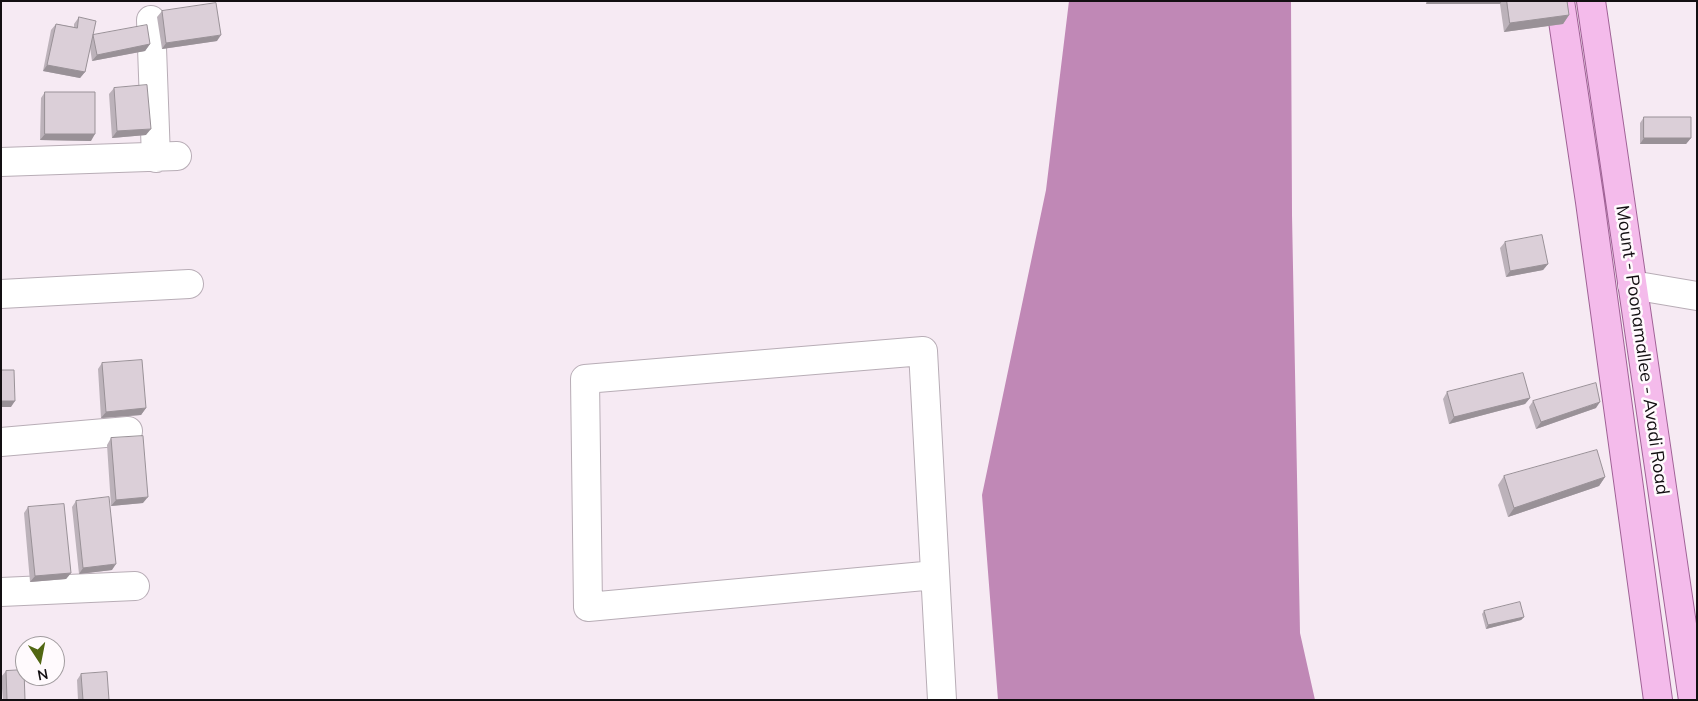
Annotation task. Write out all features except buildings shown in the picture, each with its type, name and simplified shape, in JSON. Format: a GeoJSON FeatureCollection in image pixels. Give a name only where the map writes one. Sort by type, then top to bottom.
{"type":"FeatureCollection","features":[{"type":"Feature","properties":{"kind":"main road","name":"Mount - Poonamallee - Avadi Road"},"geometry":{"type":"LineString","coordinates":[[1560,1],[1593,221],[1658,700]]}},
{"type":"Feature","properties":{"kind":"main road","name":"Mount - Poonamallee - Avadi Road"},"geometry":{"type":"LineString","coordinates":[[1591,1],[1693,700]]}},
{"type":"Feature","properties":{"kind":"street"},"geometry":{"type":"LineString","coordinates":[[1,162],[166,157],[151,20]]}},
{"type":"Feature","properties":{"kind":"street"},"geometry":{"type":"LineString","coordinates":[[1,294],[188,284]]}},
{"type":"Feature","properties":{"kind":"street"},"geometry":{"type":"LineString","coordinates":[[1632,284],[1697,296]]}},
{"type":"Feature","properties":{"kind":"street"},"geometry":{"type":"LineString","coordinates":[[935,575],[588,607],[585,379],[923,351],[942,700]]}},
{"type":"Feature","properties":{"kind":"street"},"geometry":{"type":"LineString","coordinates":[[1,442],[128,431]]}},
{"type":"Feature","properties":{"kind":"street"},"geometry":{"type":"LineString","coordinates":[[1,592],[135,586]]}},
{"type":"Feature","properties":{"kind":"shaded area"},"geometry":{"type":"Polygon","coordinates":[[[1069,1],[1291,1],[1292,215],[1300,633],[1315,700],[998,700],[982,495],[1046,190],[1069,1]]]}}]}
